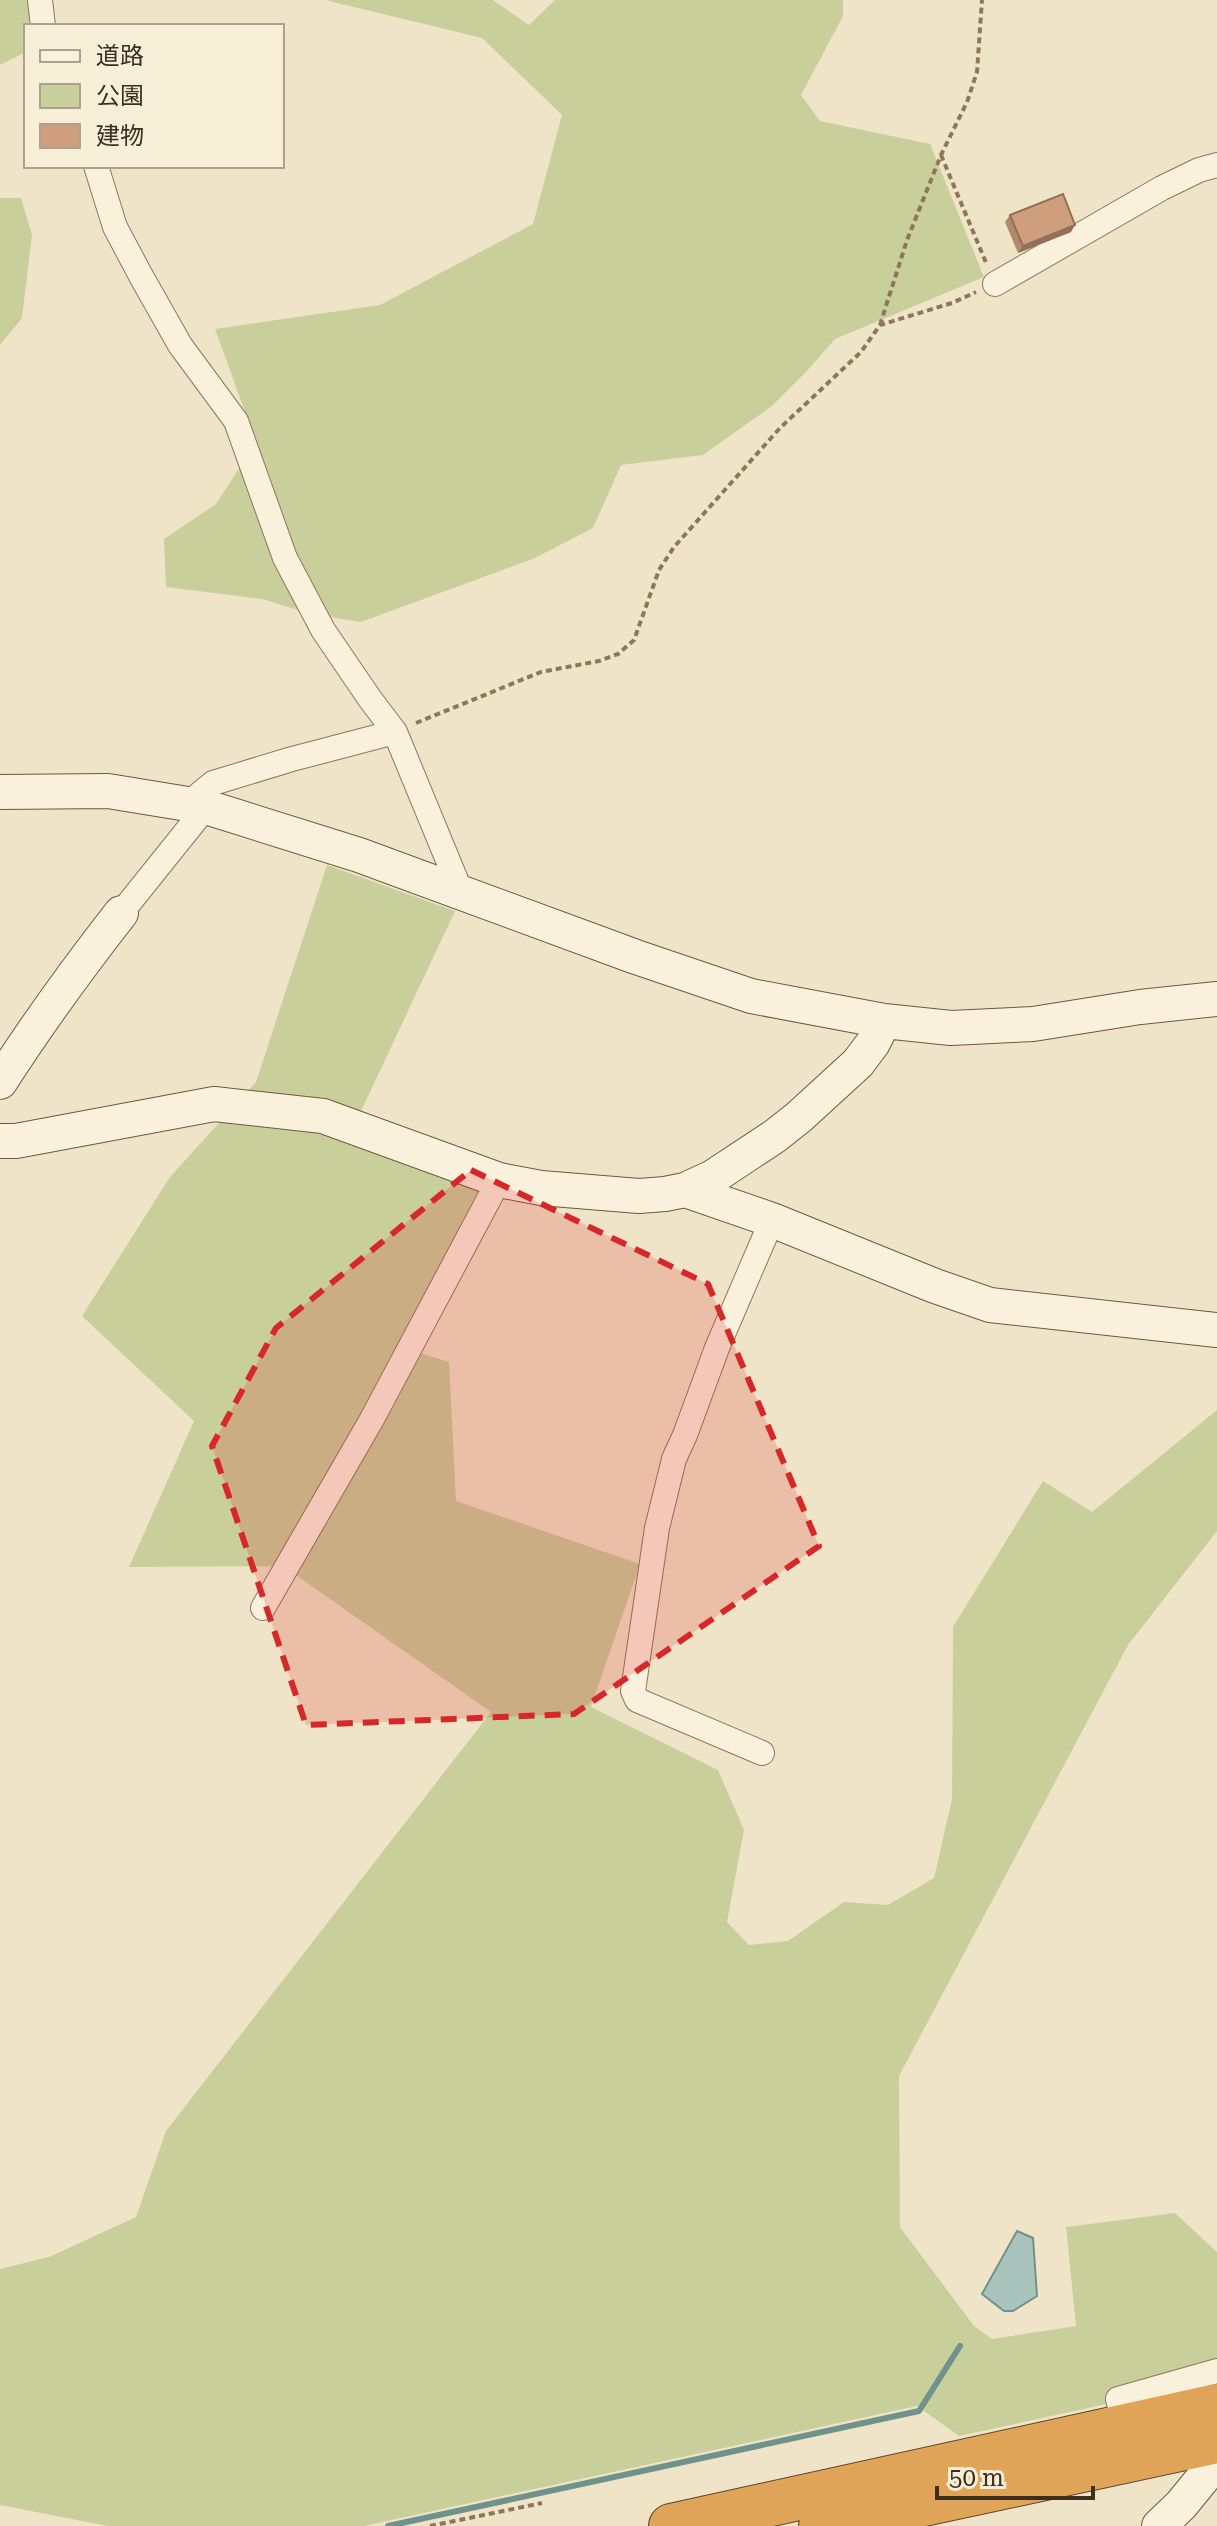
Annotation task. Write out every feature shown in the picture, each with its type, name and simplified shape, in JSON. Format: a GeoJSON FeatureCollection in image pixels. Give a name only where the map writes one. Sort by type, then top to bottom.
{"type":"FeatureCollection","features":[{"type":"Feature","properties":{"kind":"highway"},"geometry":{"type":"LineString","coordinates":[[671,2526],[1217,2406]]}},
{"type":"Feature","properties":{"kind":"highway"},"geometry":{"type":"LineString","coordinates":[[821,2526],[1217,2441]]}},
{"type":"Feature","properties":{"kind":"street"},"geometry":{"type":"LineString","coordinates":[[40,0],[43,24]]}},
{"type":"Feature","properties":{"kind":"street"},"geometry":{"type":"LineString","coordinates":[[995,284],[1162,188],[1217,165]]}},
{"type":"Feature","properties":{"kind":"street"},"geometry":{"type":"LineString","coordinates":[[97,168],[115,227],[135,264],[180,345],[236,421],[292,570],[323,630],[395,732],[461,892]]}},
{"type":"Feature","properties":{"kind":"street"},"geometry":{"type":"LineString","coordinates":[[0,1082],[52,1003],[121,913],[213,783],[395,732]]}},
{"type":"Feature","properties":{"kind":"street"},"geometry":{"type":"LineString","coordinates":[[0,792],[108,791],[197,805],[359,855],[751,996],[884,1021],[951,1028],[1033,1024],[1140,1007],[1217,999]]}},
{"type":"Feature","properties":{"kind":"street"},"geometry":{"type":"LineString","coordinates":[[0,1141],[16,1141],[214,1104],[323,1116],[499,1180],[541,1188],[639,1196],[665,1194],[685,1190],[732,1165],[799,1117],[858,1063],[884,1021]]}},
{"type":"Feature","properties":{"kind":"street"},"geometry":{"type":"LineString","coordinates":[[263,1608],[372,1419],[499,1180]]}},
{"type":"Feature","properties":{"kind":"street"},"geometry":{"type":"LineString","coordinates":[[685,1190],[772,1220],[990,1305],[1217,1330]]}},
{"type":"Feature","properties":{"kind":"street"},"geometry":{"type":"LineString","coordinates":[[762,1753],[637,1700],[633,1691],[657,1528],[674,1459],[772,1220]]}},
{"type":"Feature","properties":{"kind":"street"},"geometry":{"type":"LineString","coordinates":[[1124,2426],[1118,2399],[1217,2371]]}},
{"type":"Feature","properties":{"kind":"street"},"geometry":{"type":"LineString","coordinates":[[1188,2502],[1217,2461]]}},
{"type":"Feature","properties":{"kind":"path"},"geometry":{"type":"LineString","coordinates":[[395,732],[541,672],[599,661],[618,654],[634,640],[659,570],[674,547],[780,428],[861,352],[880,325],[907,240],[977,72],[982,0]]}},
{"type":"Feature","properties":{"kind":"path"},"geometry":{"type":"LineString","coordinates":[[880,325],[952,303],[995,284],[941,155]]}},
{"type":"Feature","properties":{"kind":"path"},"geometry":{"type":"LineString","coordinates":[[430,2526],[542,2503]]}},
{"type":"Feature","properties":{"kind":"highlighted area"},"geometry":{"type":"Polygon","coordinates":[[[471,1170],[708,1284],[819,1546],[574,1714],[306,1725],[212,1446],[276,1328],[471,1170]]]}},
{"type":"Feature","properties":{"kind":"green space"},"geometry":{"type":"Polygon","coordinates":[[[0,0],[30,0],[31,24],[24,24],[24,53],[0,65],[0,0]]]}},
{"type":"Feature","properties":{"kind":"green space"},"geometry":{"type":"Polygon","coordinates":[[[325,0],[493,0],[529,25],[555,0],[843,0],[843,16],[801,95],[820,121],[930,144],[984,277],[835,339],[772,406],[703,455],[621,465],[593,528],[535,558],[361,622],[311,614],[262,599],[166,587],[164,539],[216,504],[256,442],[215,329],[380,305],[533,224],[562,115],[482,38],[325,0]]]}},
{"type":"Feature","properties":{"kind":"green space"},"geometry":{"type":"Polygon","coordinates":[[[0,198],[21,198],[32,235],[22,318],[0,345],[0,198]]]}},
{"type":"Feature","properties":{"kind":"green space"},"geometry":{"type":"Polygon","coordinates":[[[327,865],[455,911],[347,1141],[481,1189],[397,1346],[449,1362],[456,1501],[640,1564],[591,1707],[718,1770],[744,1830],[727,1922],[749,1945],[788,1941],[844,1902],[888,1905],[934,1878],[952,1799],[953,1627],[1043,1481],[1092,1512],[1217,1410],[1217,1531],[1128,1645],[899,2076],[900,2227],[974,2326],[992,2339],[1076,2326],[1066,2227],[1175,2213],[1217,2252],[1217,2380],[959,2436],[917,2406],[364,2526],[108,2526],[0,2505],[0,2269],[49,2257],[136,2217],[166,2131],[491,1712],[283,1566],[129,1567],[194,1421],[82,1316],[170,1177],[256,1082],[327,865]]]}},
{"type":"Feature","properties":{"kind":"water"},"geometry":{"type":"Polygon","coordinates":[[[1017,2231],[1033,2238],[1037,2296],[1013,2311],[1004,2311],[982,2294],[1017,2231]]]}},
{"type":"Feature","properties":{"kind":"building"},"geometry":{"type":"Polygon","coordinates":[[[1063,194],[1075,225],[1023,246],[1010,215],[1063,194]]]}},
{"type":"Feature","properties":{"kind":"waterway"},"geometry":{"type":"LineString","coordinates":[[388,2526],[919,2411],[960,2346]]}}]}
